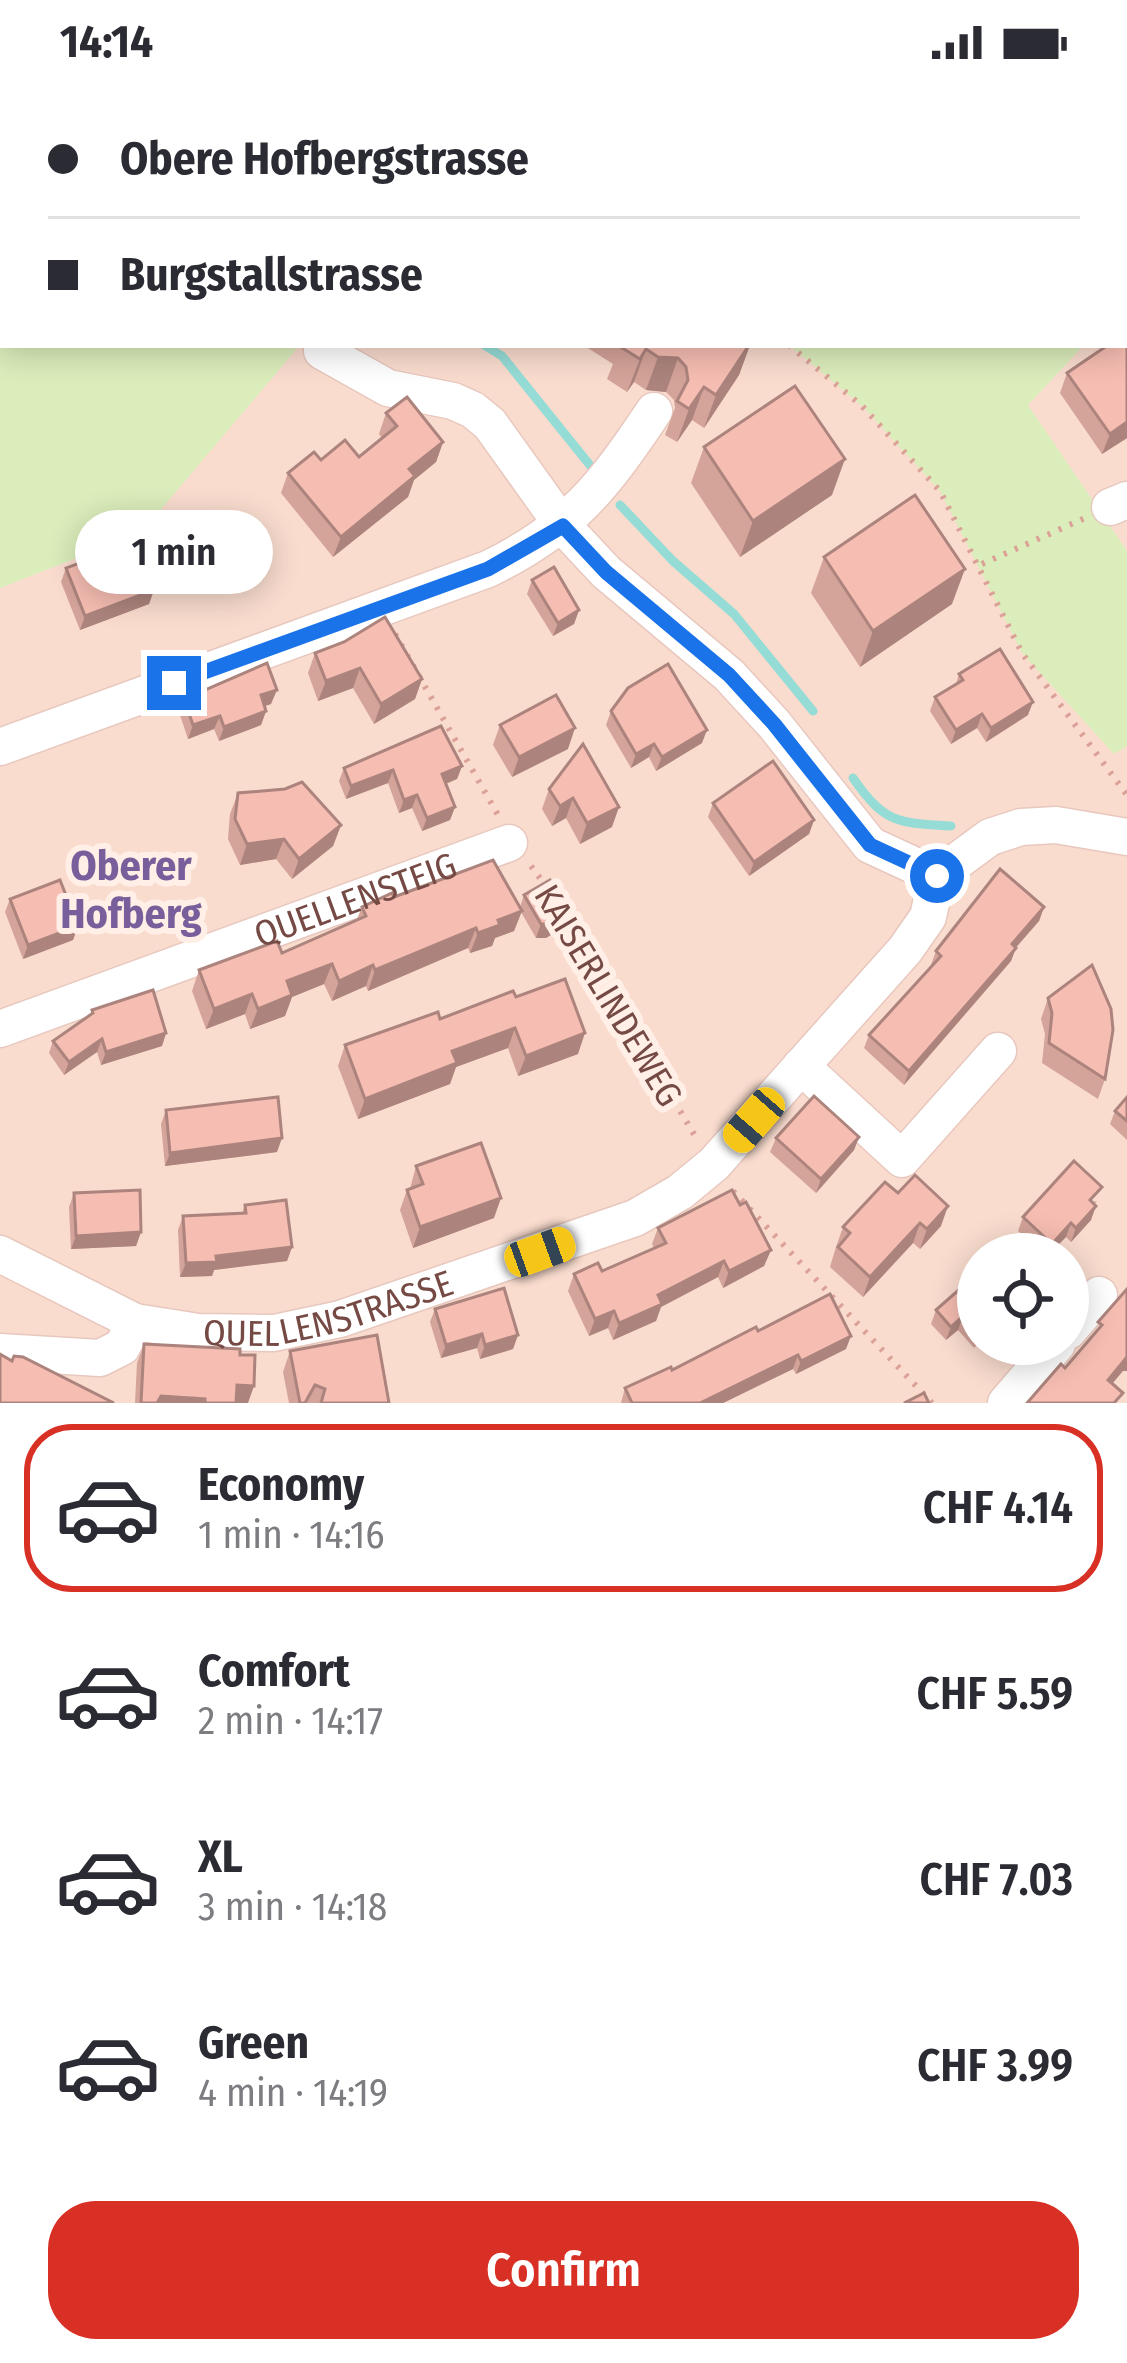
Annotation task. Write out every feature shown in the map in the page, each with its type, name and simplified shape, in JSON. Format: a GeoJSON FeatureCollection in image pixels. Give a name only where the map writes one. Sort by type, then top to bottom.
{"type":"FeatureCollection","features":[{"type":"Feature","properties":{"kind":"street"},"geometry":{"type":"LineString","coordinates":[[322,348],[388,388],[453,401],[473,410],[512,451],[563,526],[634,597],[729,675],[870,845],[937,876],[977,844],[1021,827],[1056,825],[1127,837]]}},
{"type":"Feature","properties":{"kind":"street"},"geometry":{"type":"LineString","coordinates":[[0,747],[488,569],[563,526],[609,478],[654,411]]}},
{"type":"Feature","properties":{"kind":"street","name":"QUELLENSTEIG"},"geometry":{"type":"LineString","coordinates":[[0,1029],[509,843]]}},
{"type":"Feature","properties":{"kind":"street","name":"QUELLENSTRASSE"},"geometry":{"type":"LineString","coordinates":[[0,1254],[135,1322],[198,1332],[274,1334],[340,1319],[635,1218],[680,1192],[706,1151],[801,1066],[905,950],[928,917],[937,876]]}},
{"type":"Feature","properties":{"kind":"street"},"geometry":{"type":"LineString","coordinates":[[801,1066],[902,1159],[998,1051]]}},
{"type":"Feature","properties":{"kind":"street"},"geometry":{"type":"LineString","coordinates":[[1089,1307],[1100,1295]]}},
{"type":"Feature","properties":{"kind":"street"},"geometry":{"type":"LineString","coordinates":[[0,1352],[100,1358],[122,1347],[135,1322]]}},
{"type":"Feature","properties":{"kind":"street"},"geometry":{"type":"LineString","coordinates":[[1006,1403],[1039,1365]]}},
{"type":"Feature","properties":{"kind":"path"},"geometry":{"type":"LineString","coordinates":[[793,348],[862,406],[940,491],[1022,653],[1127,795]]}},
{"type":"Feature","properties":{"kind":"path"},"geometry":{"type":"LineString","coordinates":[[980,564],[1119,504]]}},
{"type":"Feature","properties":{"kind":"path","name":"KAISERLINDEWEG"},"geometry":{"type":"LineString","coordinates":[[384,606],[488,792],[509,843],[541,877],[722,1180],[932,1403]]}},
{"type":"Feature","properties":{"kind":"shaded area"},"geometry":{"type":"Polygon","coordinates":[[[291,348],[805,348],[906,430],[1114,754],[1127,746],[1127,1403],[0,1403],[0,588],[141,533],[291,348]]]}},
{"type":"Feature","properties":{"kind":"shaded area"},"geometry":{"type":"Polygon","coordinates":[[[1081,348],[1127,348],[1127,551],[1028,405],[1081,348]]]}},
{"type":"Feature","properties":{"kind":"green space"},"geometry":{"type":"Polygon","coordinates":[[[0,348],[297,348],[141,533],[0,588],[0,348]]]}},
{"type":"Feature","properties":{"kind":"green space"},"geometry":{"type":"Polygon","coordinates":[[[793,348],[1081,348],[1028,405],[1127,551],[1127,746],[1114,754],[1022,653],[940,491],[862,406],[793,348]]]}},
{"type":"Feature","properties":{"kind":"building"},"geometry":{"type":"Polygon","coordinates":[[[622,348],[747,348],[716,395],[704,387],[689,409],[677,401],[688,380],[678,358],[658,357],[646,349],[640,359],[622,348]]]}},
{"type":"Feature","properties":{"kind":"building"},"geometry":{"type":"Polygon","coordinates":[[[1104,348],[1127,348],[1127,422],[1110,434],[1067,373],[1104,348]]]}},
{"type":"Feature","properties":{"kind":"building"},"geometry":{"type":"Polygon","coordinates":[[[795,386],[845,459],[753,521],[704,447],[795,386]]]}},
{"type":"Feature","properties":{"kind":"building"},"geometry":{"type":"Polygon","coordinates":[[[407,397],[443,442],[409,469],[415,476],[341,537],[288,473],[314,452],[321,460],[345,440],[359,457],[397,426],[386,413],[407,397]]]}},
{"type":"Feature","properties":{"kind":"building"},"geometry":{"type":"Polygon","coordinates":[[[915,495],[965,569],[873,631],[824,557],[915,495]]]}},
{"type":"Feature","properties":{"kind":"building"},"geometry":{"type":"Polygon","coordinates":[[[136,542],[154,590],[85,616],[66,568],[136,542]]]}},
{"type":"Feature","properties":{"kind":"building"},"geometry":{"type":"Polygon","coordinates":[[[554,567],[579,610],[558,623],[532,580],[554,567]]]}},
{"type":"Feature","properties":{"kind":"building"},"geometry":{"type":"Polygon","coordinates":[[[385,617],[422,679],[381,704],[360,668],[326,681],[315,653],[385,617]]]}},
{"type":"Feature","properties":{"kind":"building"},"geometry":{"type":"Polygon","coordinates":[[[1000,649],[1033,702],[991,728],[982,714],[956,730],[935,697],[963,680],[959,674],[1000,649]]]}},
{"type":"Feature","properties":{"kind":"building"},"geometry":{"type":"Polygon","coordinates":[[[267,663],[277,690],[261,695],[266,711],[224,727],[220,716],[193,725],[184,699],[267,663]]]}},
{"type":"Feature","properties":{"kind":"building"},"geometry":{"type":"Polygon","coordinates":[[[668,664],[707,730],[662,757],[654,744],[636,754],[611,711],[628,688],[668,664]]]}},
{"type":"Feature","properties":{"kind":"building"},"geometry":{"type":"Polygon","coordinates":[[[556,695],[575,728],[519,757],[500,725],[556,695]]]}},
{"type":"Feature","properties":{"kind":"building"},"geometry":{"type":"Polygon","coordinates":[[[441,726],[462,766],[442,774],[455,807],[427,818],[417,795],[404,800],[393,770],[351,786],[344,768],[441,726]]]}},
{"type":"Feature","properties":{"kind":"building"},"geometry":{"type":"Polygon","coordinates":[[[583,744],[619,807],[587,823],[573,798],[560,806],[549,789],[583,744]]]}},
{"type":"Feature","properties":{"kind":"building"},"geometry":{"type":"Polygon","coordinates":[[[773,761],[814,820],[754,862],[713,803],[773,761]]]}},
{"type":"Feature","properties":{"kind":"building"},"geometry":{"type":"Polygon","coordinates":[[[302,782],[341,825],[299,859],[284,839],[247,844],[235,819],[238,793],[285,789],[302,782]]]}},
{"type":"Feature","properties":{"kind":"building"},"geometry":{"type":"Polygon","coordinates":[[[493,860],[522,911],[498,920],[500,925],[478,933],[476,928],[339,981],[332,964],[287,981],[292,995],[258,1009],[252,994],[214,1009],[199,970],[277,941],[282,953],[366,916],[362,907],[392,893],[394,897],[493,860]]]}},
{"type":"Feature","properties":{"kind":"building"},"geometry":{"type":"Polygon","coordinates":[[[1000,869],[1044,907],[1012,944],[1016,948],[909,1071],[869,1035],[941,956],[936,951],[1000,869]]]}},
{"type":"Feature","properties":{"kind":"building"},"geometry":{"type":"Polygon","coordinates":[[[60,880],[78,926],[28,945],[10,899],[60,880]]]}},
{"type":"Feature","properties":{"kind":"building"},"geometry":{"type":"Polygon","coordinates":[[[550,880],[569,913],[551,924],[541,924],[524,895],[550,880]]]}},
{"type":"Feature","properties":{"kind":"building"},"geometry":{"type":"Polygon","coordinates":[[[1092,965],[1111,1009],[1113,1030],[1105,1079],[1049,1043],[1052,1013],[1048,998],[1092,965]]]}},
{"type":"Feature","properties":{"kind":"building"},"geometry":{"type":"Polygon","coordinates":[[[565,979],[585,1033],[526,1056],[515,1028],[452,1051],[457,1063],[365,1099],[345,1045],[438,1012],[440,1019],[513,991],[516,997],[565,979]]]}},
{"type":"Feature","properties":{"kind":"building"},"geometry":{"type":"Polygon","coordinates":[[[153,990],[166,1033],[106,1052],[102,1039],[69,1062],[53,1041],[92,1010],[153,990]]]}},
{"type":"Feature","properties":{"kind":"building"},"geometry":{"type":"Polygon","coordinates":[[[814,1096],[859,1137],[821,1179],[776,1138],[814,1096]]]}},
{"type":"Feature","properties":{"kind":"building"},"geometry":{"type":"Polygon","coordinates":[[[278,1097],[282,1138],[170,1153],[166,1110],[278,1097]]]}},
{"type":"Feature","properties":{"kind":"building"},"geometry":{"type":"Polygon","coordinates":[[[1127,1097],[1127,1121],[1115,1111],[1127,1097]]]}},
{"type":"Feature","properties":{"kind":"building"},"geometry":{"type":"Polygon","coordinates":[[[481,1143],[501,1198],[420,1227],[407,1190],[423,1184],[416,1166],[481,1143]]]}},
{"type":"Feature","properties":{"kind":"building"},"geometry":{"type":"Polygon","coordinates":[[[1074,1161],[1102,1187],[1090,1200],[1096,1206],[1076,1228],[1071,1223],[1062,1233],[1040,1233],[1023,1217],[1074,1161]]]}},
{"type":"Feature","properties":{"kind":"building"},"geometry":{"type":"Polygon","coordinates":[[[915,1175],[948,1206],[927,1229],[920,1223],[870,1277],[838,1247],[850,1233],[843,1227],[885,1182],[898,1193],[915,1175]]]}},
{"type":"Feature","properties":{"kind":"building"},"geometry":{"type":"Polygon","coordinates":[[[140,1190],[141,1232],[76,1236],[74,1193],[140,1190]]]}},
{"type":"Feature","properties":{"kind":"building"},"geometry":{"type":"Polygon","coordinates":[[[732,1190],[740,1205],[746,1202],[771,1250],[729,1271],[724,1261],[658,1295],[662,1304],[619,1323],[614,1311],[595,1319],[574,1274],[598,1263],[602,1271],[666,1243],[658,1228],[732,1190]]]}},
{"type":"Feature","properties":{"kind":"building"},"geometry":{"type":"Polygon","coordinates":[[[286,1200],[292,1247],[216,1256],[217,1262],[186,1263],[183,1216],[246,1213],[245,1205],[286,1200]]]}},
{"type":"Feature","properties":{"kind":"building"},"geometry":{"type":"Polygon","coordinates":[[[504,1288],[518,1335],[485,1345],[482,1334],[446,1345],[435,1309],[504,1288]]]}},
{"type":"Feature","properties":{"kind":"building"},"geometry":{"type":"Polygon","coordinates":[[[1127,1289],[1127,1357],[1108,1380],[1123,1393],[1114,1403],[1027,1403],[1060,1365],[1089,1365],[1089,1340],[1102,1325],[1098,1322],[1127,1289]]]}},
{"type":"Feature","properties":{"kind":"building"},"geometry":{"type":"Polygon","coordinates":[[[957,1292],[957,1322],[951,1327],[936,1310],[957,1292]]]}},
{"type":"Feature","properties":{"kind":"building"},"geometry":{"type":"Polygon","coordinates":[[[830,1294],[851,1336],[801,1361],[798,1355],[700,1403],[632,1403],[625,1388],[756,1327],[758,1331],[830,1294]]]}},
{"type":"Feature","properties":{"kind":"building"},"geometry":{"type":"Polygon","coordinates":[[[377,1335],[389,1403],[321,1403],[325,1389],[315,1385],[305,1403],[300,1403],[290,1351],[377,1335]]]}},
{"type":"Feature","properties":{"kind":"building"},"geometry":{"type":"Polygon","coordinates":[[[144,1344],[240,1349],[240,1355],[255,1355],[254,1386],[237,1385],[236,1403],[161,1396],[157,1403],[141,1403],[144,1344]]]}},
{"type":"Feature","properties":{"kind":"building"},"geometry":{"type":"Polygon","coordinates":[[[0,1354],[12,1361],[14,1356],[23,1357],[114,1403],[0,1403],[0,1354]]]}},
{"type":"Feature","properties":{"kind":"building"},"geometry":{"type":"Polygon","coordinates":[[[924,1393],[929,1403],[904,1403],[924,1393]]]}},
{"type":"Feature","properties":{"kind":"waterway"},"geometry":{"type":"LineString","coordinates":[[489,348],[502,356],[593,469]]}},
{"type":"Feature","properties":{"kind":"waterway"},"geometry":{"type":"LineString","coordinates":[[620,505],[673,561],[734,614],[813,711]]}},
{"type":"Feature","properties":{"kind":"waterway"},"geometry":{"type":"LineString","coordinates":[[853,778],[874,804],[894,818],[951,826]]}},
{"type":"Feature","properties":{"kind":"district","name":"Oberer Hofberg"},"geometry":{"type":"Point","coordinates":[131,889]}},
{"type":"Feature","properties":{"kind":"route"},"geometry":{"type":"LineString","coordinates":[[174,683],[488,569],[563,526],[606,572],[729,675],[870,845],[937,876]]}}]}
